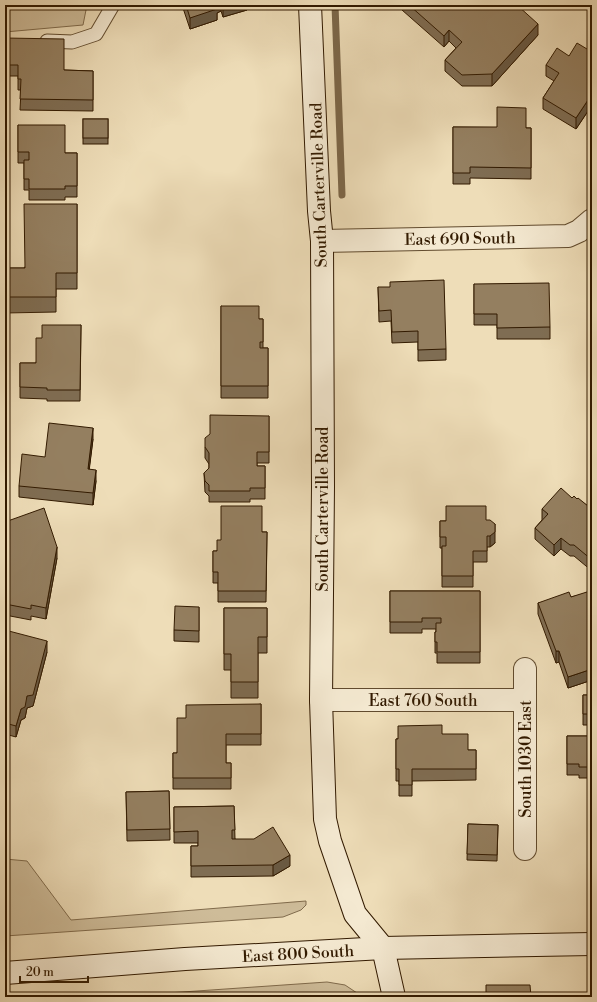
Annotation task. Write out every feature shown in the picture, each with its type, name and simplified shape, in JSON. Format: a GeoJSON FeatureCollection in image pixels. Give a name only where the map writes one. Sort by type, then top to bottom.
{"type":"FeatureCollection","features":[{"type":"Feature","properties":{"kind":"street","name":"South Carterville Road"},"geometry":{"type":"LineString","coordinates":[[310,5],[319,212],[322,241],[323,486],[321,700],[325,819],[330,841],[355,914],[383,948],[394,997]]}},
{"type":"Feature","properties":{"kind":"street","name":"East 690 South"},"geometry":{"type":"LineString","coordinates":[[322,241],[568,236],[579,231],[592,220]]}},
{"type":"Feature","properties":{"kind":"street","name":"South 1030 East"},"geometry":{"type":"LineString","coordinates":[[525,669],[525,849]]}},
{"type":"Feature","properties":{"kind":"street","name":"East 760 South"},"geometry":{"type":"LineString","coordinates":[[321,700],[524,700]]}},
{"type":"Feature","properties":{"kind":"street","name":"East 800 South"},"geometry":{"type":"LineString","coordinates":[[5,973],[185,959],[383,948],[592,944]]}},
{"type":"Feature","properties":{"kind":"lane"},"geometry":{"type":"LineString","coordinates":[[33,42],[46,40],[72,42],[96,34],[113,5]]}},
{"type":"Feature","properties":{"kind":"shaded area"},"geometry":{"type":"Polygon","coordinates":[[[5,5],[87,5],[83,25],[5,32],[5,5]]]}},
{"type":"Feature","properties":{"kind":"shaded area"},"geometry":{"type":"Polygon","coordinates":[[[5,859],[27,861],[71,920],[306,901],[306,905],[301,910],[283,917],[5,936],[5,859]]]}},
{"type":"Feature","properties":{"kind":"shaded area"},"geometry":{"type":"Polygon","coordinates":[[[327,982],[345,985],[357,993],[301,997],[110,997],[327,982]]]}},
{"type":"Feature","properties":{"kind":"building"},"geometry":{"type":"Polygon","coordinates":[[[186,5],[215,5],[217,9],[190,18],[186,5]]]}},
{"type":"Feature","properties":{"kind":"building"},"geometry":{"type":"Polygon","coordinates":[[[409,5],[517,5],[538,24],[492,74],[462,75],[445,60],[462,42],[449,30],[444,36],[409,5]]]}},
{"type":"Feature","properties":{"kind":"building"},"geometry":{"type":"Polygon","coordinates":[[[5,38],[64,39],[64,70],[93,71],[93,100],[20,99],[21,79],[18,79],[18,65],[5,65],[5,38]]]}},
{"type":"Feature","properties":{"kind":"building"},"geometry":{"type":"Polygon","coordinates":[[[577,43],[592,52],[592,94],[576,118],[543,98],[559,73],[546,65],[557,48],[569,56],[577,43]]]}},
{"type":"Feature","properties":{"kind":"building"},"geometry":{"type":"Polygon","coordinates":[[[497,107],[526,108],[526,128],[531,128],[531,168],[470,167],[470,173],[453,173],[453,127],[497,127],[497,107]]]}},
{"type":"Feature","properties":{"kind":"building"},"geometry":{"type":"Polygon","coordinates":[[[83,119],[108,119],[108,138],[83,138],[83,119]]]}},
{"type":"Feature","properties":{"kind":"building"},"geometry":{"type":"Polygon","coordinates":[[[18,125],[65,125],[65,153],[77,153],[77,186],[65,186],[65,189],[29,189],[29,179],[24,179],[24,160],[29,160],[29,152],[18,152],[18,125]]]}},
{"type":"Feature","properties":{"kind":"building"},"geometry":{"type":"Polygon","coordinates":[[[24,204],[77,204],[77,273],[56,273],[56,297],[5,297],[5,268],[25,268],[24,204]]]}},
{"type":"Feature","properties":{"kind":"building"},"geometry":{"type":"Polygon","coordinates":[[[444,280],[446,349],[418,350],[418,331],[392,332],[391,310],[379,311],[378,287],[390,287],[390,282],[444,280]]]}},
{"type":"Feature","properties":{"kind":"building"},"geometry":{"type":"Polygon","coordinates":[[[549,283],[550,327],[497,328],[497,314],[474,314],[474,284],[549,283]]]}},
{"type":"Feature","properties":{"kind":"building"},"geometry":{"type":"Polygon","coordinates":[[[221,306],[259,306],[259,319],[263,319],[263,342],[260,342],[260,348],[268,348],[268,386],[221,386],[221,306]]]}},
{"type":"Feature","properties":{"kind":"building"},"geometry":{"type":"Polygon","coordinates":[[[42,325],[81,325],[80,390],[47,390],[47,388],[20,387],[20,363],[36,363],[36,338],[42,338],[42,325]]]}},
{"type":"Feature","properties":{"kind":"building"},"geometry":{"type":"Polygon","coordinates":[[[210,415],[269,416],[269,452],[257,452],[257,466],[265,466],[265,488],[250,488],[250,491],[209,491],[209,485],[205,481],[204,473],[209,468],[209,453],[205,447],[205,438],[210,434],[210,415]]]}},
{"type":"Feature","properties":{"kind":"building"},"geometry":{"type":"Polygon","coordinates":[[[49,423],[93,428],[88,469],[96,470],[93,493],[19,486],[22,454],[45,457],[49,423]]]}},
{"type":"Feature","properties":{"kind":"building"},"geometry":{"type":"Polygon","coordinates":[[[590,437],[592,437],[592,469],[589,468],[590,437]]]}},
{"type":"Feature","properties":{"kind":"building"},"geometry":{"type":"Polygon","coordinates":[[[561,488],[572,498],[574,496],[577,499],[578,498],[588,506],[591,502],[592,503],[592,560],[574,545],[570,545],[561,538],[554,545],[535,528],[548,514],[542,509],[561,488]]]}},
{"type":"Feature","properties":{"kind":"building"},"geometry":{"type":"Polygon","coordinates":[[[221,506],[262,506],[262,532],[267,532],[266,591],[218,591],[218,572],[213,572],[213,551],[217,551],[217,540],[221,540],[221,506]]]}},
{"type":"Feature","properties":{"kind":"building"},"geometry":{"type":"Polygon","coordinates":[[[446,506],[486,506],[486,520],[490,520],[495,524],[495,532],[490,536],[487,536],[487,551],[473,551],[473,576],[442,576],[442,546],[446,546],[446,537],[440,537],[440,521],[446,521],[446,506]]]}},
{"type":"Feature","properties":{"kind":"building"},"geometry":{"type":"Polygon","coordinates":[[[44,508],[57,547],[46,608],[31,605],[31,609],[5,604],[5,522],[44,508]]]}},
{"type":"Feature","properties":{"kind":"building"},"geometry":{"type":"Polygon","coordinates":[[[390,591],[480,591],[480,652],[437,652],[437,642],[435,642],[436,623],[441,623],[441,618],[422,618],[422,622],[390,622],[390,591]]]}},
{"type":"Feature","properties":{"kind":"building"},"geometry":{"type":"Polygon","coordinates":[[[590,591],[592,592],[592,669],[568,677],[559,651],[556,651],[538,603],[569,592],[571,597],[590,591]]]}},
{"type":"Feature","properties":{"kind":"building"},"geometry":{"type":"Polygon","coordinates":[[[175,606],[199,607],[199,631],[174,630],[175,606]]]}},
{"type":"Feature","properties":{"kind":"building"},"geometry":{"type":"Polygon","coordinates":[[[224,608],[267,608],[267,637],[258,637],[258,682],[231,682],[231,654],[224,654],[224,608]]]}},
{"type":"Feature","properties":{"kind":"building"},"geometry":{"type":"Polygon","coordinates":[[[5,630],[47,641],[33,695],[27,696],[25,707],[21,709],[16,726],[5,723],[5,630]]]}},
{"type":"Feature","properties":{"kind":"building"},"geometry":{"type":"Polygon","coordinates":[[[583,695],[592,695],[592,767],[579,767],[579,764],[567,764],[567,736],[590,736],[588,714],[583,714],[583,695]]]}},
{"type":"Feature","properties":{"kind":"building"},"geometry":{"type":"Polygon","coordinates":[[[261,704],[261,734],[226,734],[226,763],[231,763],[231,778],[173,778],[173,753],[177,753],[177,718],[186,718],[186,705],[261,704]]]}},
{"type":"Feature","properties":{"kind":"building"},"geometry":{"type":"Polygon","coordinates":[[[442,725],[442,734],[468,734],[468,750],[476,750],[476,769],[412,769],[412,785],[399,785],[399,769],[396,769],[396,739],[398,739],[398,726],[442,725]]]}},
{"type":"Feature","properties":{"kind":"building"},"geometry":{"type":"Polygon","coordinates":[[[169,791],[170,829],[127,830],[126,792],[169,791]]]}},
{"type":"Feature","properties":{"kind":"building"},"geometry":{"type":"Polygon","coordinates":[[[234,806],[235,830],[232,830],[232,839],[254,839],[273,827],[290,855],[273,865],[191,866],[191,846],[198,846],[198,831],[174,832],[174,807],[234,806]]]}},
{"type":"Feature","properties":{"kind":"building"},"geometry":{"type":"Polygon","coordinates":[[[468,824],[498,825],[497,855],[467,854],[468,824]]]}},
{"type":"Feature","properties":{"kind":"building"},"geometry":{"type":"Polygon","coordinates":[[[486,985],[530,985],[531,997],[486,997],[486,985]]]}},
{"type":"Feature","properties":{"kind":"waterway"},"geometry":{"type":"LineString","coordinates":[[335,5],[342,195]]}}]}
